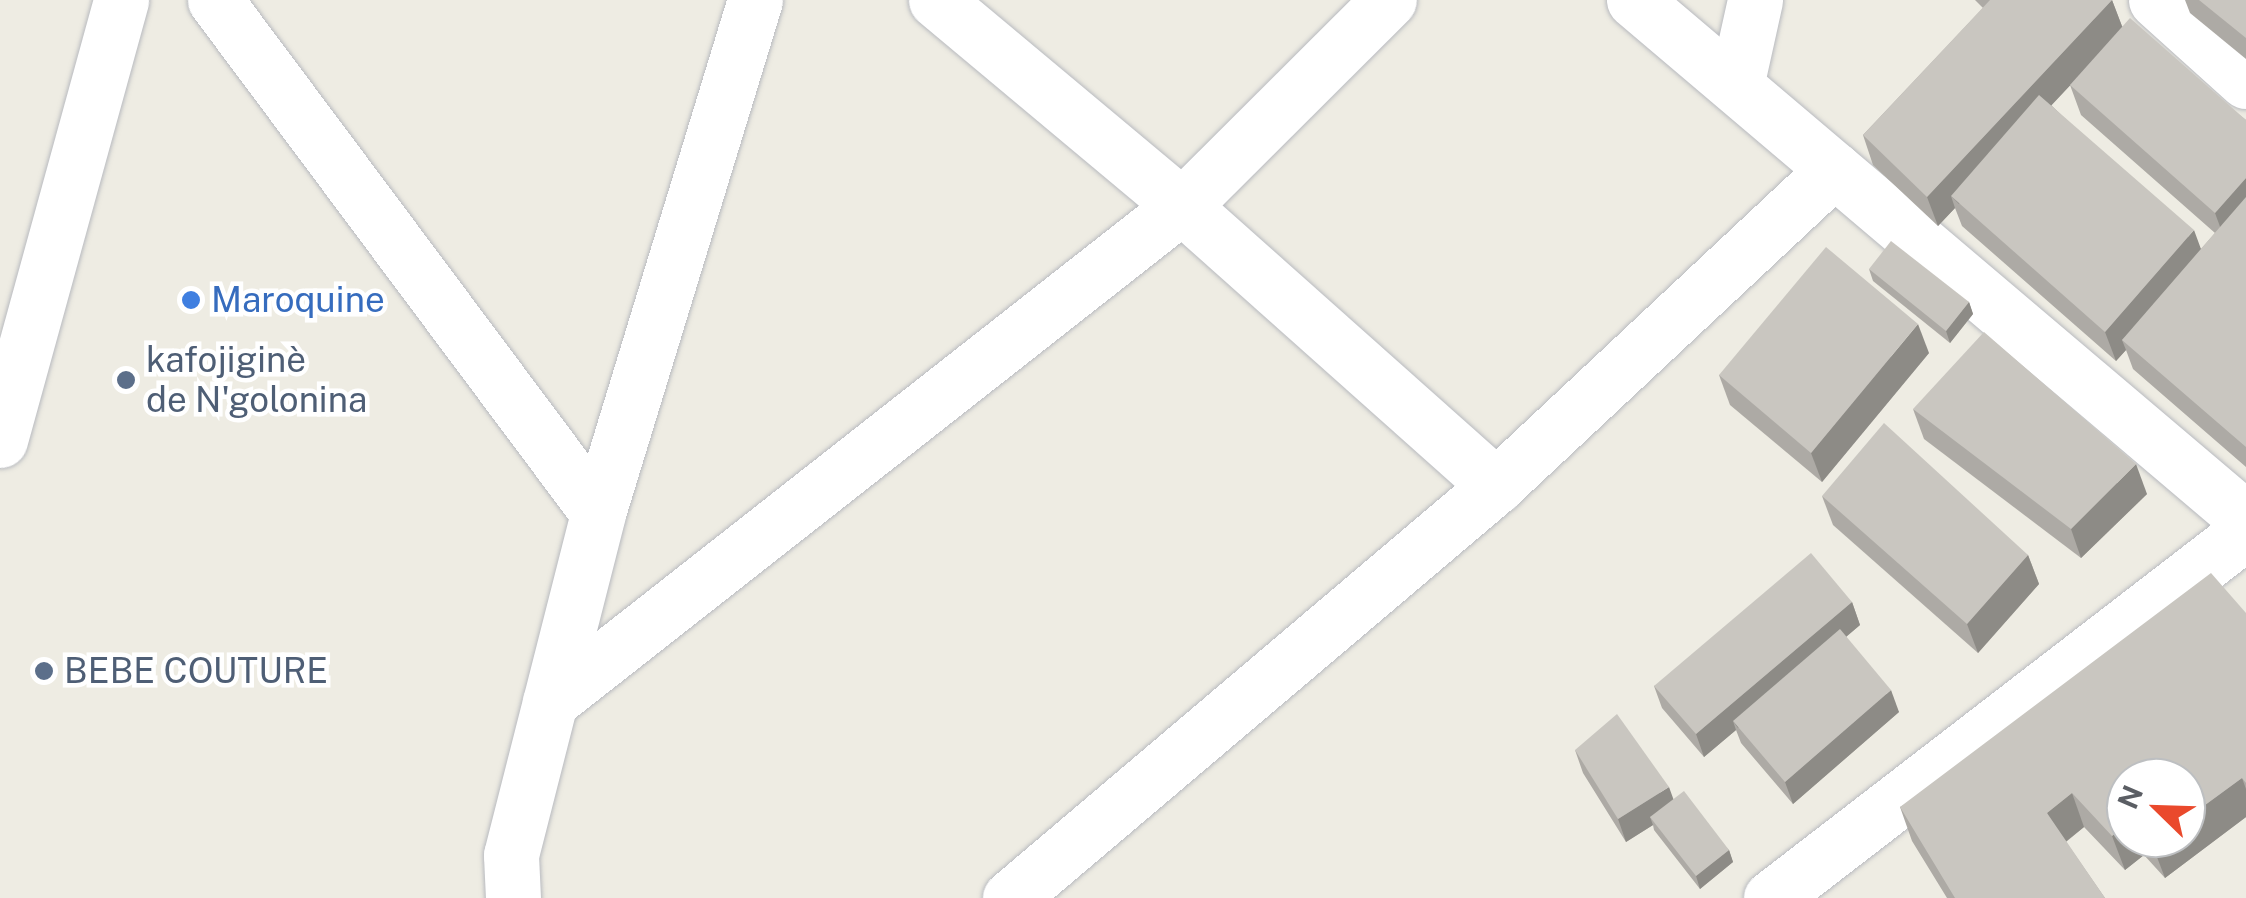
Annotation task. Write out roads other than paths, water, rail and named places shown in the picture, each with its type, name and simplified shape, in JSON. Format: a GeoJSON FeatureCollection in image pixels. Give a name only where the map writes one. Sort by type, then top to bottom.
{"type":"FeatureCollection","features":[{"type":"Feature","properties":{"kind":"street"},"geometry":{"type":"LineString","coordinates":[[0,440],[121,0]]}},
{"type":"Feature","properties":{"kind":"street"},"geometry":{"type":"LineString","coordinates":[[216,0],[598,513]]}},
{"type":"Feature","properties":{"kind":"street"},"geometry":{"type":"LineString","coordinates":[[513,898],[511,855],[598,513],[755,0]]}},
{"type":"Feature","properties":{"kind":"street"},"geometry":{"type":"LineString","coordinates":[[936,0],[1182,206],[1496,486]]}},
{"type":"Feature","properties":{"kind":"street"},"geometry":{"type":"LineString","coordinates":[[550,702],[1182,206],[1389,0]]}},
{"type":"Feature","properties":{"kind":"street"},"geometry":{"type":"LineString","coordinates":[[1634,0],[2246,518]]}},
{"type":"Feature","properties":{"kind":"street"},"geometry":{"type":"LineString","coordinates":[[1736,86],[1754,0]]}},
{"type":"Feature","properties":{"kind":"street"},"geometry":{"type":"LineString","coordinates":[[2156,0],[2246,81]]}},
{"type":"Feature","properties":{"kind":"street"},"geometry":{"type":"LineString","coordinates":[[1010,898],[1496,486],[1834,170]]}},
{"type":"Feature","properties":{"kind":"street"},"geometry":{"type":"LineString","coordinates":[[1770,898],[2246,532]]}},
{"type":"Feature","properties":{"kind":"place","name":"Maroquine"},"geometry":{"type":"Point","coordinates":[191,300]}},
{"type":"Feature","properties":{"kind":"place","name":"kafojiginè de N'golonina"},"geometry":{"type":"Point","coordinates":[126,380]}},
{"type":"Feature","properties":{"kind":"place","name":"BEBE COUTURE"},"geometry":{"type":"Point","coordinates":[44,671]}}]}
